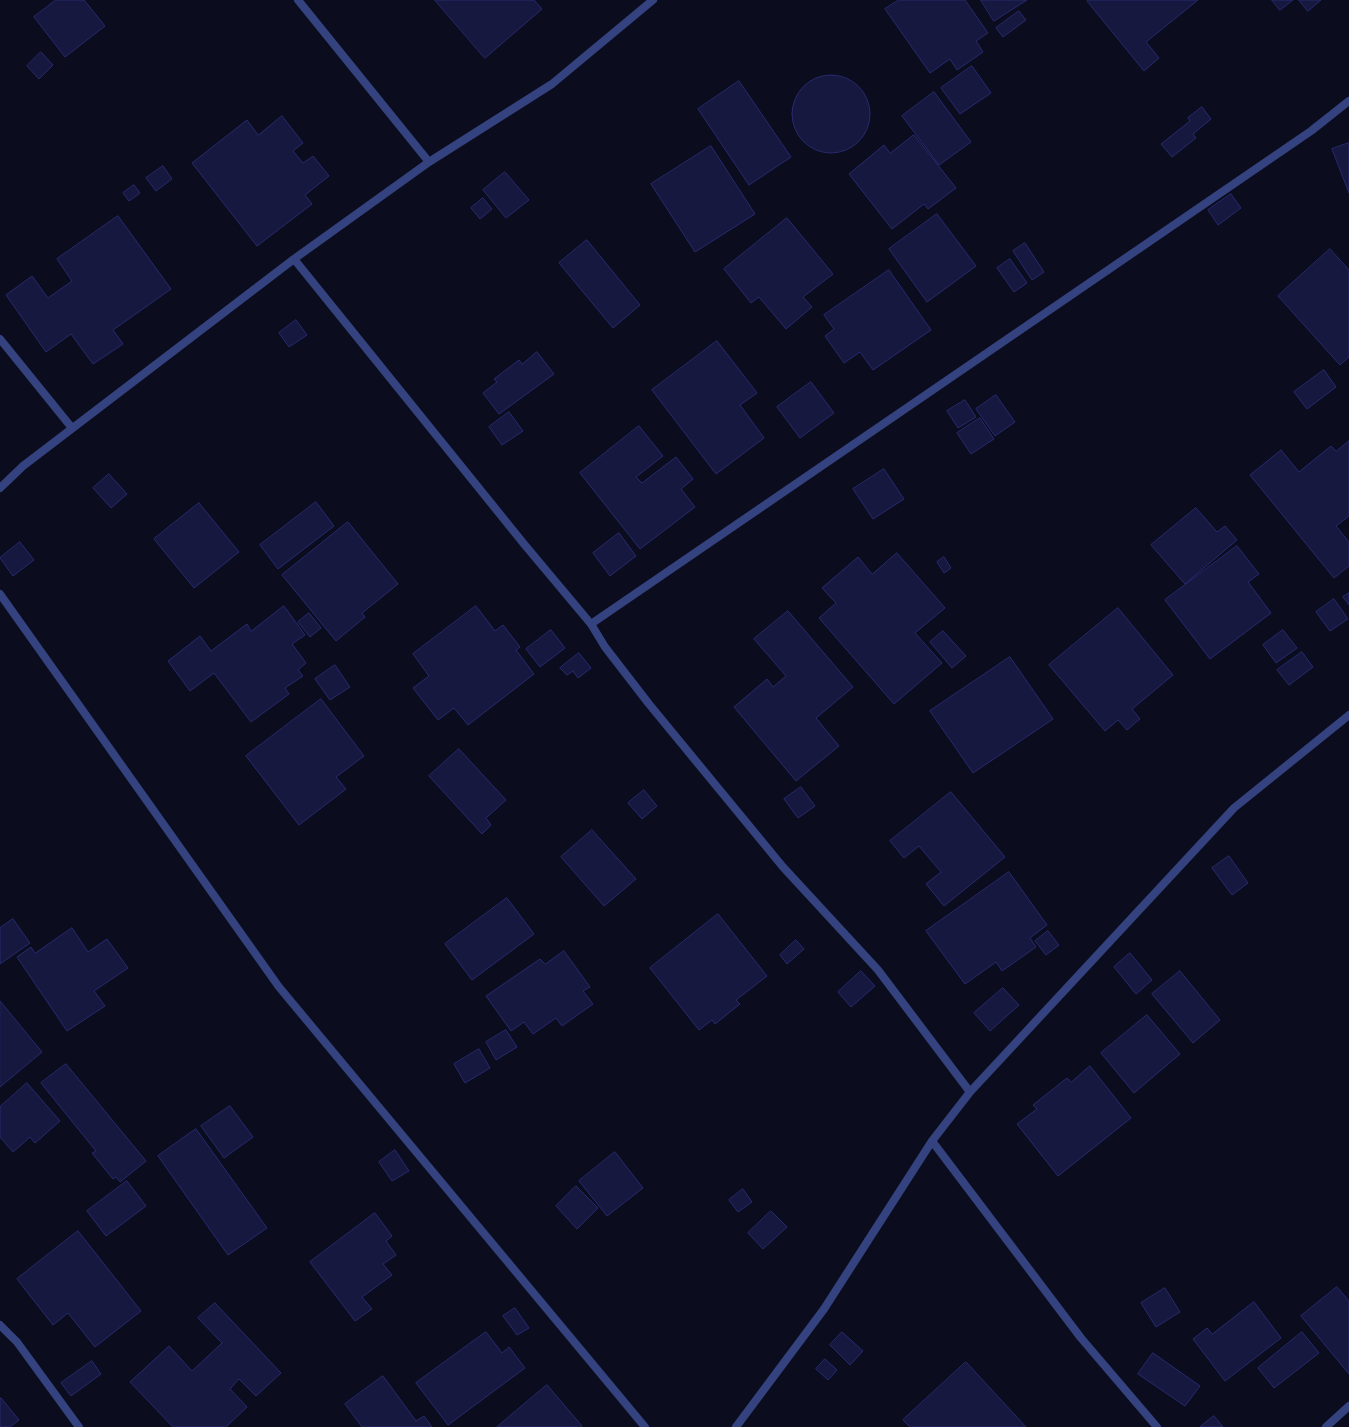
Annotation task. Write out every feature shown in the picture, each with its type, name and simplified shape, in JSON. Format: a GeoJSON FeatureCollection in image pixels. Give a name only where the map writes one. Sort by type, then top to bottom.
{"type":"FeatureCollection","features":[{"type":"Feature","properties":{"kind":"street"},"geometry":{"type":"LineString","coordinates":[[298,0],[429,162]]}},
{"type":"Feature","properties":{"kind":"street"},"geometry":{"type":"LineString","coordinates":[[0,488],[23,466],[294,259],[429,162],[552,84],[653,0]]}},
{"type":"Feature","properties":{"kind":"street"},"geometry":{"type":"LineString","coordinates":[[591,624],[1298,140],[1349,101]]}},
{"type":"Feature","properties":{"kind":"street"},"geometry":{"type":"LineString","coordinates":[[294,259],[524,544],[591,624],[605,647],[649,704],[783,867],[878,970],[970,1092]]}},
{"type":"Feature","properties":{"kind":"street"},"geometry":{"type":"LineString","coordinates":[[0,339],[72,428]]}},
{"type":"Feature","properties":{"kind":"street"},"geometry":{"type":"LineString","coordinates":[[0,594],[279,987],[645,1427]]}},
{"type":"Feature","properties":{"kind":"street"},"geometry":{"type":"LineString","coordinates":[[736,1427],[824,1309],[932,1141],[970,1092],[1234,808],[1349,715]]}},
{"type":"Feature","properties":{"kind":"street"},"geometry":{"type":"LineString","coordinates":[[932,1141],[1081,1338],[1157,1427]]}},
{"type":"Feature","properties":{"kind":"street"},"geometry":{"type":"LineString","coordinates":[[0,1325],[17,1342],[79,1427]]}},
{"type":"Feature","properties":{"kind":"street"},"geometry":{"type":"LineString","coordinates":[[1326,1427],[1349,1406]]}},
{"type":"Feature","properties":{"kind":"building"},"geometry":{"type":"Polygon","coordinates":[[[56,0],[84,0],[105,26],[65,57],[34,17],[56,0]]]}},
{"type":"Feature","properties":{"kind":"building"},"geometry":{"type":"Polygon","coordinates":[[[435,0],[534,0],[542,9],[485,58],[435,0]]]}},
{"type":"Feature","properties":{"kind":"building"},"geometry":{"type":"Polygon","coordinates":[[[899,0],[965,0],[988,33],[976,41],[983,52],[957,70],[950,59],[930,73],[885,9],[899,0]]]}},
{"type":"Feature","properties":{"kind":"building"},"geometry":{"type":"Polygon","coordinates":[[[981,0],[1027,0],[994,21],[981,0]]]}},
{"type":"Feature","properties":{"kind":"building"},"geometry":{"type":"Polygon","coordinates":[[[1198,0],[1146,42],[1159,58],[1144,71],[1087,1],[1198,0]]]}},
{"type":"Feature","properties":{"kind":"building"},"geometry":{"type":"Polygon","coordinates":[[[1272,0],[1293,0],[1280,10],[1272,0]]]}},
{"type":"Feature","properties":{"kind":"building"},"geometry":{"type":"Polygon","coordinates":[[[1299,0],[1321,0],[1308,11],[1299,0]]]}},
{"type":"Feature","properties":{"kind":"building"},"geometry":{"type":"Polygon","coordinates":[[[1019,11],[1026,20],[1003,37],[996,28],[1019,11]]]}},
{"type":"Feature","properties":{"kind":"building"},"geometry":{"type":"Polygon","coordinates":[[[41,52],[53,65],[39,79],[27,66],[41,52]]]}},
{"type":"Feature","properties":{"kind":"building"},"geometry":{"type":"Polygon","coordinates":[[[972,66],[991,93],[960,114],[941,88],[972,66]]]}},
{"type":"Feature","properties":{"kind":"building"},"geometry":{"type":"Polygon","coordinates":[[[823,75],[839,75],[853,81],[864,92],[870,106],[870,122],[864,136],[853,147],[839,153],[823,153],[809,147],[798,136],[792,122],[792,106],[798,92],[809,81],[823,75]]]}},
{"type":"Feature","properties":{"kind":"building"},"geometry":{"type":"Polygon","coordinates":[[[739,81],[791,157],[749,185],[698,109],[739,81]]]}},
{"type":"Feature","properties":{"kind":"building"},"geometry":{"type":"Polygon","coordinates":[[[934,92],[971,142],[939,165],[902,116],[934,92]]]}},
{"type":"Feature","properties":{"kind":"building"},"geometry":{"type":"Polygon","coordinates":[[[1202,107],[1211,119],[1193,134],[1196,138],[1172,157],[1161,144],[1190,121],[1188,118],[1202,107]]]}},
{"type":"Feature","properties":{"kind":"building"},"geometry":{"type":"Polygon","coordinates":[[[282,116],[303,143],[293,151],[303,163],[313,156],[329,176],[305,195],[312,204],[257,246],[192,163],[247,120],[258,135],[282,116]]]}},
{"type":"Feature","properties":{"kind":"building"},"geometry":{"type":"Polygon","coordinates":[[[914,135],[956,188],[928,209],[924,204],[892,229],[849,174],[884,145],[890,153],[914,135]]]}},
{"type":"Feature","properties":{"kind":"building"},"geometry":{"type":"Polygon","coordinates":[[[1349,143],[1349,193],[1332,149],[1349,143]]]}},
{"type":"Feature","properties":{"kind":"building"},"geometry":{"type":"Polygon","coordinates":[[[711,146],[755,214],[695,252],[651,184],[711,146]]]}},
{"type":"Feature","properties":{"kind":"building"},"geometry":{"type":"Polygon","coordinates":[[[163,166],[172,179],[156,191],[146,178],[163,166]]]}},
{"type":"Feature","properties":{"kind":"building"},"geometry":{"type":"Polygon","coordinates":[[[505,172],[529,200],[506,218],[483,190],[505,172]]]}},
{"type":"Feature","properties":{"kind":"building"},"geometry":{"type":"Polygon","coordinates":[[[134,185],[140,193],[129,201],[123,193],[134,185]]]}},
{"type":"Feature","properties":{"kind":"building"},"geometry":{"type":"Polygon","coordinates":[[[1231,194],[1241,208],[1218,225],[1208,210],[1231,194]]]}},
{"type":"Feature","properties":{"kind":"building"},"geometry":{"type":"Polygon","coordinates":[[[483,198],[492,209],[480,219],[471,208],[483,198]]]}},
{"type":"Feature","properties":{"kind":"building"},"geometry":{"type":"Polygon","coordinates":[[[937,214],[976,266],[927,302],[889,249],[937,214]]]}},
{"type":"Feature","properties":{"kind":"building"},"geometry":{"type":"Polygon","coordinates":[[[118,216],[171,289],[113,330],[123,344],[93,364],[71,334],[46,352],[6,295],[32,276],[48,298],[72,281],[57,259],[118,216]]]}},
{"type":"Feature","properties":{"kind":"building"},"geometry":{"type":"Polygon","coordinates":[[[787,218],[833,274],[803,297],[812,307],[786,329],[759,297],[751,303],[724,269],[787,218]]]}},
{"type":"Feature","properties":{"kind":"building"},"geometry":{"type":"Polygon","coordinates":[[[587,240],[640,305],[613,328],[559,263],[587,240]]]}},
{"type":"Feature","properties":{"kind":"building"},"geometry":{"type":"Polygon","coordinates":[[[1025,243],[1044,272],[1032,280],[1013,251],[1025,243]]]}},
{"type":"Feature","properties":{"kind":"building"},"geometry":{"type":"Polygon","coordinates":[[[1330,249],[1349,270],[1349,357],[1340,365],[1278,296],[1330,249]]]}},
{"type":"Feature","properties":{"kind":"building"},"geometry":{"type":"Polygon","coordinates":[[[1010,259],[1027,283],[1014,292],[997,268],[1010,259]]]}},
{"type":"Feature","properties":{"kind":"building"},"geometry":{"type":"Polygon","coordinates":[[[889,270],[931,330],[873,370],[860,352],[844,363],[825,336],[834,329],[824,315],[889,270]]]}},
{"type":"Feature","properties":{"kind":"building"},"geometry":{"type":"Polygon","coordinates":[[[296,320],[307,335],[289,347],[279,333],[296,320]]]}},
{"type":"Feature","properties":{"kind":"building"},"geometry":{"type":"Polygon","coordinates":[[[717,341],[757,393],[740,405],[764,438],[716,474],[652,390],[717,341]]]}},
{"type":"Feature","properties":{"kind":"building"},"geometry":{"type":"Polygon","coordinates":[[[537,352],[554,374],[499,414],[483,393],[497,382],[494,379],[519,360],[522,364],[537,352]]]}},
{"type":"Feature","properties":{"kind":"building"},"geometry":{"type":"Polygon","coordinates":[[[1324,370],[1336,387],[1307,409],[1294,392],[1324,370]]]}},
{"type":"Feature","properties":{"kind":"building"},"geometry":{"type":"Polygon","coordinates":[[[811,382],[834,413],[800,438],[777,407],[811,382]]]}},
{"type":"Feature","properties":{"kind":"building"},"geometry":{"type":"Polygon","coordinates":[[[996,395],[1015,422],[995,436],[976,409],[996,395]]]}},
{"type":"Feature","properties":{"kind":"building"},"geometry":{"type":"Polygon","coordinates":[[[965,400],[976,417],[958,428],[947,411],[965,400]]]}},
{"type":"Feature","properties":{"kind":"building"},"geometry":{"type":"Polygon","coordinates":[[[509,412],[523,431],[502,445],[489,427],[509,412]]]}},
{"type":"Feature","properties":{"kind":"building"},"geometry":{"type":"Polygon","coordinates":[[[980,418],[994,439],[971,454],[957,433],[980,418]]]}},
{"type":"Feature","properties":{"kind":"building"},"geometry":{"type":"Polygon","coordinates":[[[639,426],[663,456],[636,477],[642,483],[676,457],[693,479],[681,489],[695,507],[640,549],[580,473],[639,426]]]}},
{"type":"Feature","properties":{"kind":"building"},"geometry":{"type":"Polygon","coordinates":[[[1349,441],[1349,516],[1336,526],[1349,542],[1349,566],[1334,578],[1250,475],[1281,450],[1299,472],[1331,446],[1336,451],[1349,441]]]}},
{"type":"Feature","properties":{"kind":"building"},"geometry":{"type":"Polygon","coordinates":[[[884,469],[904,499],[873,519],[853,489],[884,469]]]}},
{"type":"Feature","properties":{"kind":"building"},"geometry":{"type":"Polygon","coordinates":[[[109,474],[127,494],[111,508],[93,488],[109,474]]]}},
{"type":"Feature","properties":{"kind":"building"},"geometry":{"type":"Polygon","coordinates":[[[316,502],[334,526],[278,569],[260,545],[316,502]]]}},
{"type":"Feature","properties":{"kind":"building"},"geometry":{"type":"Polygon","coordinates":[[[199,503],[239,552],[194,588],[154,539],[199,503]]]}},
{"type":"Feature","properties":{"kind":"building"},"geometry":{"type":"Polygon","coordinates":[[[1196,508],[1217,532],[1225,526],[1237,540],[1185,584],[1151,545],[1196,508]]]}},
{"type":"Feature","properties":{"kind":"building"},"geometry":{"type":"Polygon","coordinates":[[[348,522],[398,584],[362,613],[365,617],[336,641],[282,575],[348,522]]]}},
{"type":"Feature","properties":{"kind":"building"},"geometry":{"type":"Polygon","coordinates":[[[619,533],[636,556],[610,576],[593,553],[619,533]]]}},
{"type":"Feature","properties":{"kind":"building"},"geometry":{"type":"Polygon","coordinates":[[[20,542],[34,560],[13,576],[0,558],[20,542]]]}},
{"type":"Feature","properties":{"kind":"building"},"geometry":{"type":"Polygon","coordinates":[[[1237,546],[1259,574],[1248,582],[1271,613],[1210,659],[1165,600],[1237,546]]]}},
{"type":"Feature","properties":{"kind":"building"},"geometry":{"type":"Polygon","coordinates":[[[897,553],[945,608],[915,633],[942,663],[894,704],[819,618],[836,603],[822,588],[858,557],[872,574],[897,553]]]}},
{"type":"Feature","properties":{"kind":"building"},"geometry":{"type":"Polygon","coordinates":[[[944,557],[951,568],[944,573],[937,562],[944,557]]]}},
{"type":"Feature","properties":{"kind":"building"},"geometry":{"type":"Polygon","coordinates":[[[1349,593],[1349,605],[1343,597],[1349,593]]]}},
{"type":"Feature","properties":{"kind":"building"},"geometry":{"type":"Polygon","coordinates":[[[1334,599],[1348,619],[1330,631],[1316,612],[1334,599]]]}},
{"type":"Feature","properties":{"kind":"building"},"geometry":{"type":"Polygon","coordinates":[[[284,606],[305,635],[292,644],[306,663],[298,670],[303,676],[285,688],[289,694],[251,722],[214,673],[190,691],[168,661],[200,636],[211,651],[247,624],[251,631],[284,606]]]}},
{"type":"Feature","properties":{"kind":"building"},"geometry":{"type":"Polygon","coordinates":[[[476,606],[495,631],[503,625],[520,647],[516,650],[534,674],[468,725],[454,708],[438,720],[413,688],[429,676],[413,654],[476,606]]]}},
{"type":"Feature","properties":{"kind":"building"},"geometry":{"type":"Polygon","coordinates":[[[1118,608],[1173,675],[1132,709],[1140,719],[1127,730],[1118,720],[1105,731],[1049,665],[1118,608]]]}},
{"type":"Feature","properties":{"kind":"building"},"geometry":{"type":"Polygon","coordinates":[[[788,611],[853,687],[816,718],[839,746],[796,781],[734,707],[767,679],[773,687],[786,676],[754,639],[788,611]]]}},
{"type":"Feature","properties":{"kind":"building"},"geometry":{"type":"Polygon","coordinates":[[[309,613],[321,628],[310,637],[298,622],[309,613]]]}},
{"type":"Feature","properties":{"kind":"building"},"geometry":{"type":"Polygon","coordinates":[[[551,630],[565,648],[540,667],[526,649],[551,630]]]}},
{"type":"Feature","properties":{"kind":"building"},"geometry":{"type":"Polygon","coordinates":[[[1283,630],[1297,648],[1276,663],[1263,645],[1283,630]]]}},
{"type":"Feature","properties":{"kind":"building"},"geometry":{"type":"Polygon","coordinates":[[[943,631],[966,656],[952,668],[930,642],[943,631]]]}},
{"type":"Feature","properties":{"kind":"building"},"geometry":{"type":"Polygon","coordinates":[[[1302,652],[1313,667],[1289,685],[1277,670],[1302,652]]]}},
{"type":"Feature","properties":{"kind":"building"},"geometry":{"type":"Polygon","coordinates":[[[579,653],[591,668],[578,678],[573,671],[567,675],[560,668],[579,653]]]}},
{"type":"Feature","properties":{"kind":"building"},"geometry":{"type":"Polygon","coordinates":[[[1010,657],[1053,719],[973,773],[930,711],[1010,657]]]}},
{"type":"Feature","properties":{"kind":"building"},"geometry":{"type":"Polygon","coordinates":[[[335,665],[350,687],[330,700],[315,679],[335,665]]]}},
{"type":"Feature","properties":{"kind":"building"},"geometry":{"type":"Polygon","coordinates":[[[321,699],[364,756],[336,777],[346,789],[299,825],[246,756],[321,699]]]}},
{"type":"Feature","properties":{"kind":"building"},"geometry":{"type":"Polygon","coordinates":[[[459,749],[506,800],[486,818],[491,825],[482,834],[429,776],[459,749]]]}},
{"type":"Feature","properties":{"kind":"building"},"geometry":{"type":"Polygon","coordinates":[[[801,787],[815,806],[798,818],[784,799],[801,787]]]}},
{"type":"Feature","properties":{"kind":"building"},"geometry":{"type":"Polygon","coordinates":[[[644,790],[657,806],[642,819],[628,803],[644,790]]]}},
{"type":"Feature","properties":{"kind":"building"},"geometry":{"type":"Polygon","coordinates":[[[951,792],[1005,857],[944,906],[926,884],[941,872],[919,846],[904,858],[890,841],[951,792]]]}},
{"type":"Feature","properties":{"kind":"building"},"geometry":{"type":"Polygon","coordinates":[[[592,830],[636,879],[604,906],[561,857],[592,830]]]}},
{"type":"Feature","properties":{"kind":"building"},"geometry":{"type":"Polygon","coordinates":[[[1229,856],[1248,883],[1232,895],[1212,868],[1229,856]]]}},
{"type":"Feature","properties":{"kind":"building"},"geometry":{"type":"Polygon","coordinates":[[[1009,872],[1047,925],[1030,938],[1036,947],[1002,971],[996,962],[965,984],[926,931],[1009,872]]]}},
{"type":"Feature","properties":{"kind":"building"},"geometry":{"type":"Polygon","coordinates":[[[507,898],[534,934],[472,980],[445,944],[507,898]]]}},
{"type":"Feature","properties":{"kind":"building"},"geometry":{"type":"Polygon","coordinates":[[[718,914],[767,976],[736,1000],[740,1004],[715,1024],[712,1020],[699,1030],[650,968],[718,914]]]}},
{"type":"Feature","properties":{"kind":"building"},"geometry":{"type":"Polygon","coordinates":[[[13,919],[30,943],[0,964],[0,928],[13,919]]]}},
{"type":"Feature","properties":{"kind":"building"},"geometry":{"type":"Polygon","coordinates":[[[72,928],[88,952],[107,939],[128,968],[94,991],[105,1006],[67,1031],[17,957],[31,947],[35,953],[72,928]]]}},
{"type":"Feature","properties":{"kind":"building"},"geometry":{"type":"Polygon","coordinates":[[[1048,931],[1059,945],[1046,955],[1035,941],[1048,931]]]}},
{"type":"Feature","properties":{"kind":"building"},"geometry":{"type":"Polygon","coordinates":[[[796,940],[804,949],[787,964],[780,955],[796,940]]]}},
{"type":"Feature","properties":{"kind":"building"},"geometry":{"type":"Polygon","coordinates":[[[564,951],[590,987],[583,991],[593,1004],[562,1026],[556,1018],[533,1034],[524,1022],[511,1031],[486,996],[540,959],[545,964],[564,951]]]}},
{"type":"Feature","properties":{"kind":"building"},"geometry":{"type":"Polygon","coordinates":[[[1130,953],[1152,980],[1136,994],[1114,967],[1130,953]]]}},
{"type":"Feature","properties":{"kind":"building"},"geometry":{"type":"Polygon","coordinates":[[[861,971],[875,986],[851,1007],[838,992],[861,971]]]}},
{"type":"Feature","properties":{"kind":"building"},"geometry":{"type":"Polygon","coordinates":[[[1180,971],[1220,1020],[1193,1043],[1152,994],[1180,971]]]}},
{"type":"Feature","properties":{"kind":"building"},"geometry":{"type":"Polygon","coordinates":[[[1003,988],[1019,1005],[990,1031],[974,1013],[1003,988]]]}},
{"type":"Feature","properties":{"kind":"building"},"geometry":{"type":"Polygon","coordinates":[[[0,1001],[42,1052],[0,1087],[0,1001]]]}},
{"type":"Feature","properties":{"kind":"building"},"geometry":{"type":"Polygon","coordinates":[[[1147,1015],[1180,1054],[1134,1093],[1101,1053],[1147,1015]]]}},
{"type":"Feature","properties":{"kind":"building"},"geometry":{"type":"Polygon","coordinates":[[[506,1030],[517,1047],[496,1060],[486,1042],[506,1030]]]}},
{"type":"Feature","properties":{"kind":"building"},"geometry":{"type":"Polygon","coordinates":[[[479,1049],[490,1068],[465,1083],[454,1064],[479,1049]]]}},
{"type":"Feature","properties":{"kind":"building"},"geometry":{"type":"Polygon","coordinates":[[[66,1064],[146,1161],[120,1182],[116,1177],[113,1179],[92,1153],[96,1151],[41,1083],[66,1064]]]}},
{"type":"Feature","properties":{"kind":"building"},"geometry":{"type":"Polygon","coordinates":[[[1090,1066],[1131,1118],[1058,1176],[1017,1124],[1037,1109],[1033,1105],[1067,1078],[1071,1082],[1090,1066]]]}},
{"type":"Feature","properties":{"kind":"building"},"geometry":{"type":"Polygon","coordinates":[[[27,1083],[60,1121],[35,1143],[30,1137],[13,1152],[0,1137],[0,1107],[27,1083]]]}},
{"type":"Feature","properties":{"kind":"building"},"geometry":{"type":"Polygon","coordinates":[[[230,1106],[253,1137],[224,1158],[201,1126],[230,1106]]]}},
{"type":"Feature","properties":{"kind":"building"},"geometry":{"type":"Polygon","coordinates":[[[196,1129],[267,1228],[228,1255],[158,1156],[196,1129]]]}},
{"type":"Feature","properties":{"kind":"building"},"geometry":{"type":"Polygon","coordinates":[[[395,1150],[409,1171],[392,1181],[379,1162],[395,1150]]]}},
{"type":"Feature","properties":{"kind":"building"},"geometry":{"type":"Polygon","coordinates":[[[615,1152],[643,1188],[607,1216],[579,1181],[615,1152]]]}},
{"type":"Feature","properties":{"kind":"building"},"geometry":{"type":"Polygon","coordinates":[[[127,1181],[146,1206],[106,1236],[87,1211],[127,1181]]]}},
{"type":"Feature","properties":{"kind":"building"},"geometry":{"type":"Polygon","coordinates":[[[576,1186],[598,1208],[577,1229],[556,1206],[576,1186]]]}},
{"type":"Feature","properties":{"kind":"building"},"geometry":{"type":"Polygon","coordinates":[[[743,1189],[752,1202],[738,1212],[729,1200],[743,1189]]]}},
{"type":"Feature","properties":{"kind":"building"},"geometry":{"type":"Polygon","coordinates":[[[771,1211],[787,1227],[763,1249],[748,1233],[771,1211]]]}},
{"type":"Feature","properties":{"kind":"building"},"geometry":{"type":"Polygon","coordinates":[[[375,1213],[392,1236],[386,1241],[396,1255],[383,1264],[392,1275],[362,1297],[372,1309],[355,1321],[310,1262],[375,1213]]]}},
{"type":"Feature","properties":{"kind":"building"},"geometry":{"type":"Polygon","coordinates":[[[78,1231],[141,1311],[95,1347],[68,1313],[53,1325],[17,1279],[78,1231]]]}},
{"type":"Feature","properties":{"kind":"building"},"geometry":{"type":"Polygon","coordinates":[[[1337,1287],[1349,1301],[1349,1374],[1301,1316],[1337,1287]]]}},
{"type":"Feature","properties":{"kind":"building"},"geometry":{"type":"Polygon","coordinates":[[[1165,1288],[1180,1312],[1156,1327],[1141,1303],[1165,1288]]]}},
{"type":"Feature","properties":{"kind":"building"},"geometry":{"type":"Polygon","coordinates":[[[1254,1302],[1281,1338],[1225,1381],[1193,1339],[1207,1328],[1212,1334],[1254,1302]]]}},
{"type":"Feature","properties":{"kind":"building"},"geometry":{"type":"Polygon","coordinates":[[[215,1303],[281,1373],[256,1396],[239,1379],[230,1389],[247,1407],[226,1427],[173,1427],[130,1382],[169,1346],[192,1371],[222,1343],[198,1318],[215,1303]]]}},
{"type":"Feature","properties":{"kind":"building"},"geometry":{"type":"Polygon","coordinates":[[[515,1308],[529,1328],[517,1335],[503,1316],[515,1308]]]}},
{"type":"Feature","properties":{"kind":"building"},"geometry":{"type":"Polygon","coordinates":[[[486,1332],[502,1353],[509,1347],[525,1368],[448,1425],[416,1383],[486,1332]]]}},
{"type":"Feature","properties":{"kind":"building"},"geometry":{"type":"Polygon","coordinates":[[[842,1332],[863,1351],[850,1365],[830,1345],[842,1332]]]}},
{"type":"Feature","properties":{"kind":"building"},"geometry":{"type":"Polygon","coordinates":[[[1302,1332],[1319,1353],[1274,1388],[1258,1368],[1302,1332]]]}},
{"type":"Feature","properties":{"kind":"building"},"geometry":{"type":"Polygon","coordinates":[[[1153,1353],[1200,1386],[1185,1406],[1138,1374],[1153,1353]]]}},
{"type":"Feature","properties":{"kind":"building"},"geometry":{"type":"Polygon","coordinates":[[[825,1359],[837,1370],[828,1380],[816,1369],[825,1359]]]}},
{"type":"Feature","properties":{"kind":"building"},"geometry":{"type":"Polygon","coordinates":[[[92,1361],[101,1374],[71,1396],[61,1383],[92,1361]]]}},
{"type":"Feature","properties":{"kind":"building"},"geometry":{"type":"Polygon","coordinates":[[[966,1362],[1026,1427],[910,1427],[903,1420],[966,1362]]]}},
{"type":"Feature","properties":{"kind":"building"},"geometry":{"type":"Polygon","coordinates":[[[383,1376],[416,1421],[424,1416],[432,1427],[362,1427],[345,1404],[383,1376]]]}},
{"type":"Feature","properties":{"kind":"building"},"geometry":{"type":"Polygon","coordinates":[[[547,1385],[582,1426],[581,1427],[497,1427],[547,1385]]]}},
{"type":"Feature","properties":{"kind":"building"},"geometry":{"type":"Polygon","coordinates":[[[1,1398],[19,1420],[10,1427],[0,1427],[1,1398]]]}},
{"type":"Feature","properties":{"kind":"building"},"geometry":{"type":"Polygon","coordinates":[[[1214,1416],[1223,1427],[1200,1427],[1214,1416]]]}}]}
